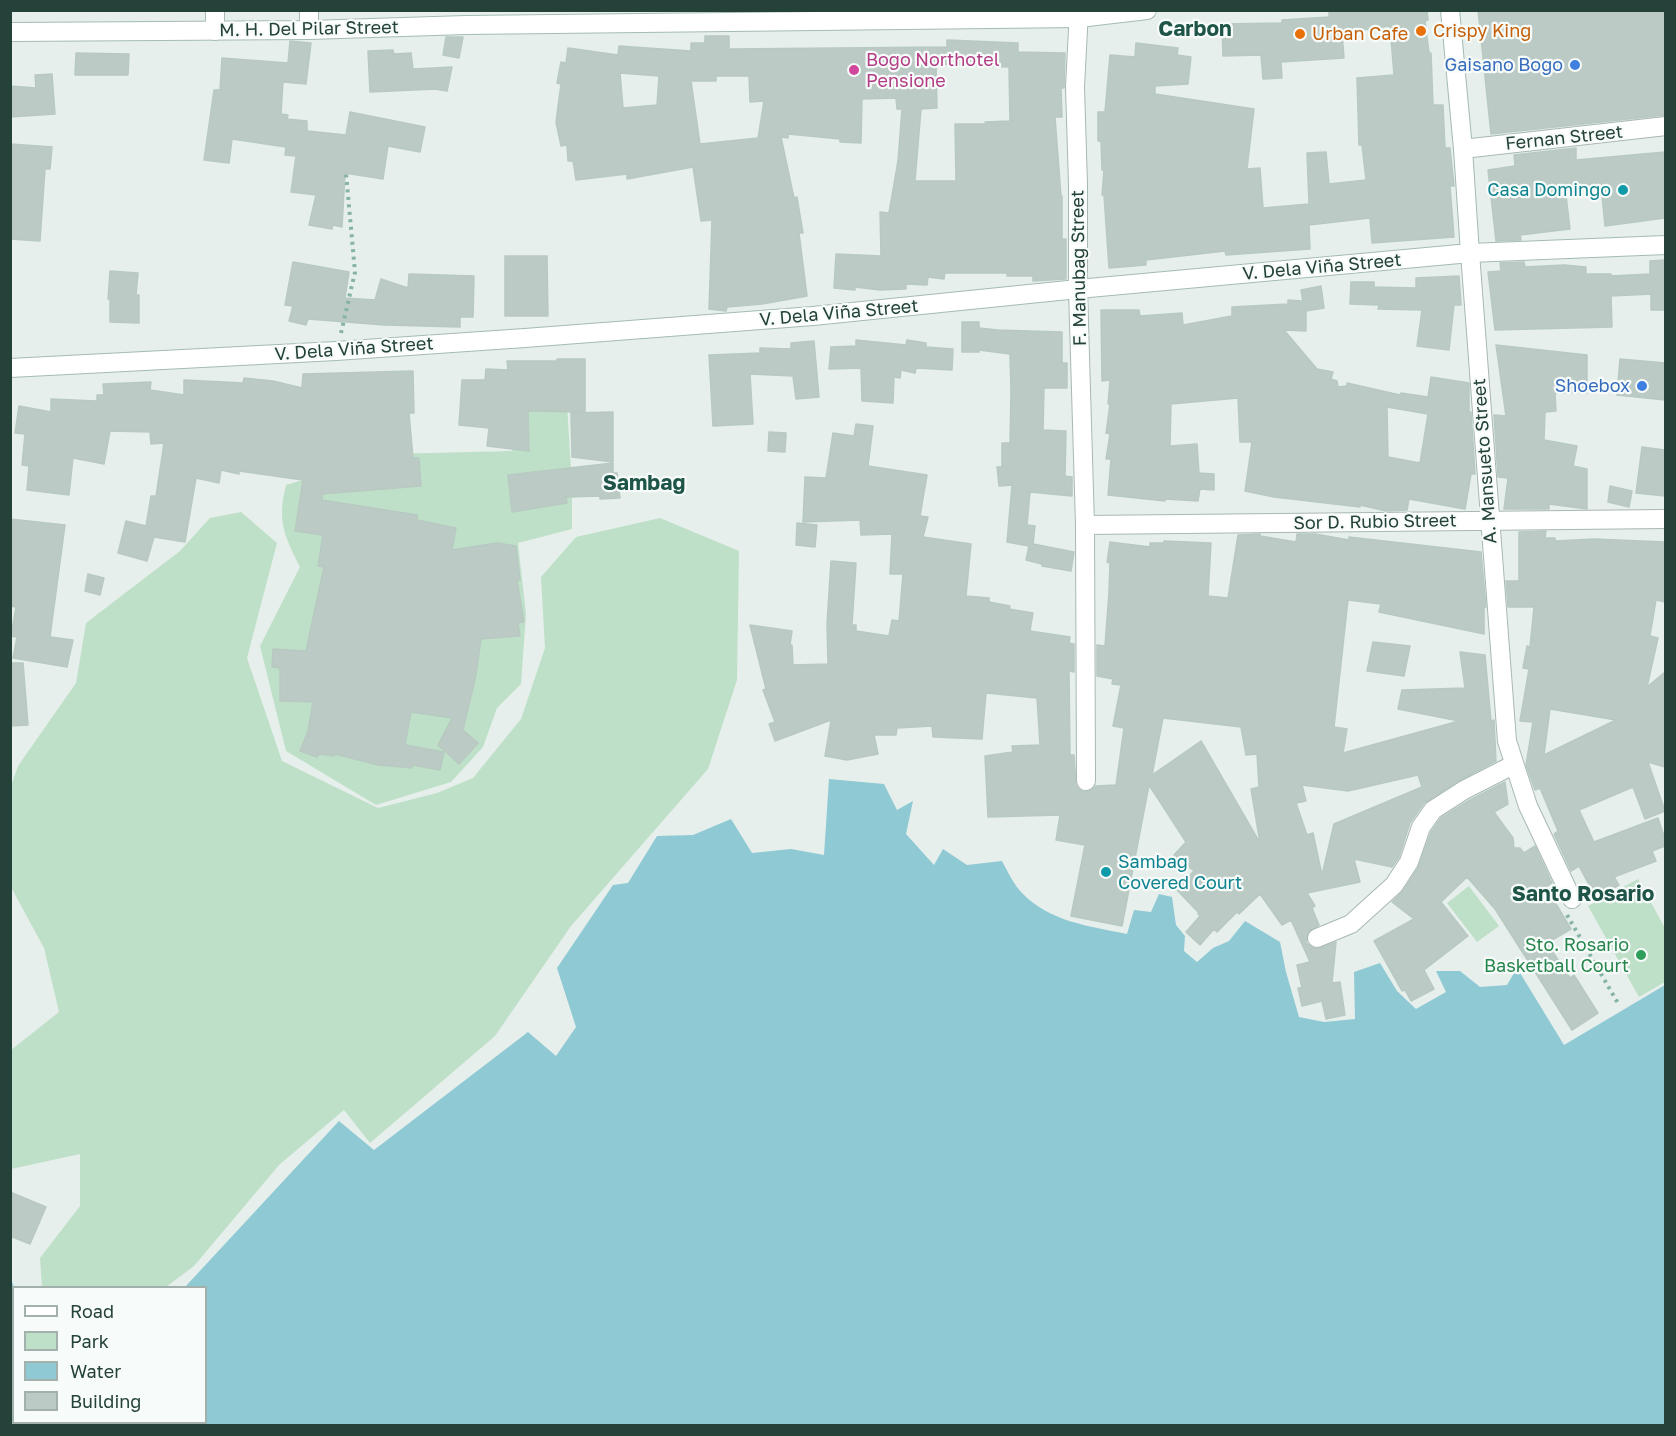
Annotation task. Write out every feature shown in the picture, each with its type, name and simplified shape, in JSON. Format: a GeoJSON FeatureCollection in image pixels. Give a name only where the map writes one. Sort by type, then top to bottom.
{"type":"FeatureCollection","features":[{"type":"Feature","properties":{"kind":"street"},"geometry":{"type":"LineString","coordinates":[[215,10],[215,31]]}},
{"type":"Feature","properties":{"kind":"street"},"geometry":{"type":"LineString","coordinates":[[309,10],[309,30]]}},
{"type":"Feature","properties":{"kind":"street","name":"M. H. Del Pilar Street"},"geometry":{"type":"LineString","coordinates":[[10,32],[309,30],[501,24],[1079,14],[1147,10]]}},
{"type":"Feature","properties":{"kind":"street","name":"A. Mansueto Street"},"geometry":{"type":"LineString","coordinates":[[1450,10],[1463,150],[1507,741],[1528,806],[1572,899]]}},
{"type":"Feature","properties":{"kind":"street","name":"F. Manubag Street"},"geometry":{"type":"LineString","coordinates":[[1079,14],[1075,87],[1085,525],[1086,781]]}},
{"type":"Feature","properties":{"kind":"street","name":"Fernan Street"},"geometry":{"type":"LineString","coordinates":[[1463,150],[1665,126]]}},
{"type":"Feature","properties":{"kind":"street","name":"V. Dela Viña Street"},"geometry":{"type":"LineString","coordinates":[[10,368],[336,351],[813,316],[1470,253],[1665,246]]}},
{"type":"Feature","properties":{"kind":"street","name":"Sor D. Rubio Street"},"geometry":{"type":"LineString","coordinates":[[1085,525],[1665,519]]}},
{"type":"Feature","properties":{"kind":"street"},"geometry":{"type":"LineString","coordinates":[[1317,938],[1352,924],[1375,900],[1394,885],[1409,862],[1421,827],[1433,810],[1464,790],[1514,765]]}},
{"type":"Feature","properties":{"kind":"path"},"geometry":{"type":"LineString","coordinates":[[336,351],[355,272],[346,173]]}},
{"type":"Feature","properties":{"kind":"path"},"geometry":{"type":"LineString","coordinates":[[1572,899],[1566,914],[1619,1005]]}},
{"type":"Feature","properties":{"kind":"green space"},"geometry":{"type":"Polygon","coordinates":[[[565,372],[572,485],[572,529],[518,543],[526,614],[521,684],[497,708],[483,747],[451,782],[376,805],[286,751],[260,646],[300,567],[286,536],[282,518],[286,485],[388,454],[512,451],[510,378],[565,372]]]}},
{"type":"Feature","properties":{"kind":"green space"},"geometry":{"type":"Polygon","coordinates":[[[241,512],[277,543],[247,658],[282,761],[378,808],[437,793],[473,778],[521,719],[545,648],[541,577],[576,537],[660,518],[739,551],[737,680],[708,769],[571,926],[495,1036],[370,1143],[344,1110],[279,1165],[194,1266],[167,1286],[42,1286],[40,1258],[80,1206],[80,1154],[11,1169],[11,1050],[59,1012],[44,948],[11,887],[11,786],[18,766],[76,683],[86,623],[180,551],[210,518],[241,512]]]}},
{"type":"Feature","properties":{"kind":"green space","name":"Sto. Rosario Basketball Court"},"geometry":{"type":"Polygon","coordinates":[[[1638,879],[1665,928],[1665,982],[1639,997],[1588,906],[1638,879]]]}},
{"type":"Feature","properties":{"kind":"green space"},"geometry":{"type":"Polygon","coordinates":[[[1469,886],[1499,926],[1477,942],[1447,903],[1469,886]]]}},
{"type":"Feature","properties":{"kind":"water"},"geometry":{"type":"Polygon","coordinates":[[[829,779],[884,784],[897,810],[913,801],[906,834],[934,865],[943,849],[967,865],[1002,861],[1022,893],[1045,911],[1058,917],[1127,934],[1134,910],[1151,912],[1159,894],[1172,897],[1176,925],[1185,936],[1184,951],[1197,962],[1213,948],[1229,941],[1245,921],[1280,942],[1299,1017],[1324,1022],[1355,1019],[1354,972],[1380,963],[1397,991],[1416,1009],[1446,992],[1436,971],[1460,971],[1480,987],[1507,985],[1517,968],[1564,1045],[1665,985],[1665,1425],[11,1425],[11,1279],[14,1286],[12,1424],[207,1424],[207,1286],[186,1286],[339,1121],[374,1150],[528,1032],[556,1056],[576,1027],[557,968],[613,885],[628,883],[657,836],[693,835],[731,819],[752,853],[791,849],[824,855],[829,779]]]}},
{"type":"Feature","properties":{"kind":"building"},"geometry":{"type":"Polygon","coordinates":[[[1329,10],[1427,10],[1428,20],[1425,21],[1429,53],[1431,53],[1433,105],[1443,105],[1445,148],[1450,148],[1454,186],[1450,186],[1454,237],[1372,243],[1370,218],[1309,225],[1310,249],[1226,255],[1225,251],[1146,260],[1146,265],[1109,268],[1104,195],[1102,195],[1104,170],[1102,170],[1101,141],[1098,141],[1098,112],[1105,112],[1110,55],[1135,57],[1136,43],[1178,48],[1177,55],[1191,57],[1188,84],[1155,86],[1155,94],[1254,109],[1247,169],[1260,168],[1263,208],[1309,204],[1307,153],[1326,152],[1329,184],[1366,180],[1362,145],[1359,145],[1357,78],[1394,75],[1390,26],[1342,33],[1344,58],[1281,62],[1282,78],[1263,79],[1261,55],[1223,56],[1222,24],[1282,23],[1282,20],[1329,17],[1329,10]]]}},
{"type":"Feature","properties":{"kind":"building","name":"Gaisano Bogo"},"geometry":{"type":"Polygon","coordinates":[[[1478,10],[1665,10],[1665,115],[1491,134],[1478,10]]]}},
{"type":"Feature","properties":{"kind":"building"},"geometry":{"type":"Polygon","coordinates":[[[705,36],[729,36],[729,49],[947,47],[947,40],[1018,43],[1018,52],[1065,53],[1064,88],[1061,88],[1062,117],[1055,117],[1062,196],[1062,239],[1066,239],[1066,279],[1033,281],[1033,276],[1007,276],[1007,273],[945,273],[944,279],[928,277],[927,285],[906,284],[906,289],[834,288],[836,254],[881,256],[880,212],[889,213],[898,161],[902,109],[897,109],[896,98],[862,99],[861,143],[788,134],[788,138],[781,137],[794,198],[797,197],[803,233],[799,233],[807,296],[727,307],[726,311],[709,309],[712,220],[701,221],[693,167],[627,179],[627,174],[576,180],[573,161],[568,161],[567,145],[561,146],[556,122],[561,84],[557,83],[561,62],[566,63],[568,48],[618,55],[619,46],[691,51],[691,43],[705,43],[705,36]],[[936,64],[937,108],[921,109],[915,181],[956,181],[955,124],[1010,121],[1009,67],[936,64]],[[620,73],[623,108],[657,105],[659,76],[620,73]],[[716,76],[716,81],[691,81],[700,144],[758,138],[764,101],[750,102],[749,76],[716,76]]]}},
{"type":"Feature","properties":{"kind":"building"},"geometry":{"type":"Polygon","coordinates":[[[446,37],[463,37],[459,58],[443,55],[446,37]]]}},
{"type":"Feature","properties":{"kind":"building"},"geometry":{"type":"Polygon","coordinates":[[[290,41],[311,43],[306,84],[283,82],[281,114],[288,115],[287,119],[307,121],[307,131],[346,135],[350,112],[425,127],[420,152],[388,146],[383,179],[345,173],[342,227],[333,225],[332,229],[309,225],[316,195],[291,192],[296,156],[285,155],[286,147],[232,139],[229,163],[204,160],[214,90],[220,90],[222,58],[288,63],[290,41]]]}},
{"type":"Feature","properties":{"kind":"building"},"geometry":{"type":"Polygon","coordinates":[[[393,50],[394,54],[411,53],[413,69],[452,67],[447,91],[435,89],[370,92],[368,51],[393,50]]]}},
{"type":"Feature","properties":{"kind":"building"},"geometry":{"type":"Polygon","coordinates":[[[76,53],[129,54],[128,75],[75,75],[76,53]]]}},
{"type":"Feature","properties":{"kind":"building"},"geometry":{"type":"Polygon","coordinates":[[[52,74],[55,114],[10,117],[10,86],[36,88],[35,75],[52,74]]]}},
{"type":"Feature","properties":{"kind":"building"},"geometry":{"type":"Polygon","coordinates":[[[10,144],[52,147],[50,169],[45,169],[40,241],[10,239],[10,144]]]}},
{"type":"Feature","properties":{"kind":"building"},"geometry":{"type":"Polygon","coordinates":[[[1576,148],[1576,160],[1665,152],[1665,218],[1605,226],[1601,185],[1565,187],[1570,229],[1520,235],[1521,240],[1496,241],[1488,170],[1515,166],[1514,155],[1576,148]]]}},
{"type":"Feature","properties":{"kind":"building"},"geometry":{"type":"Polygon","coordinates":[[[505,256],[547,256],[548,316],[505,316],[505,256]]]}},
{"type":"Feature","properties":{"kind":"building"},"geometry":{"type":"Polygon","coordinates":[[[1665,260],[1665,310],[1651,310],[1651,294],[1611,296],[1612,327],[1495,330],[1488,272],[1501,271],[1500,263],[1524,262],[1525,267],[1564,265],[1586,267],[1586,274],[1611,274],[1611,276],[1650,274],[1650,261],[1665,260]]]}},
{"type":"Feature","properties":{"kind":"building"},"geometry":{"type":"Polygon","coordinates":[[[293,262],[349,272],[345,298],[375,300],[381,279],[408,288],[409,274],[474,276],[473,317],[460,317],[460,327],[384,325],[308,319],[306,325],[289,321],[293,306],[285,305],[293,262]]]}},
{"type":"Feature","properties":{"kind":"building"},"geometry":{"type":"Polygon","coordinates":[[[110,271],[138,273],[136,295],[139,295],[139,323],[110,322],[110,299],[108,299],[110,271]]]}},
{"type":"Feature","properties":{"kind":"building"},"geometry":{"type":"Polygon","coordinates":[[[1459,276],[1461,305],[1454,305],[1449,350],[1417,346],[1422,310],[1378,309],[1379,305],[1350,304],[1351,282],[1374,282],[1374,287],[1416,288],[1416,278],[1459,276]]]}},
{"type":"Feature","properties":{"kind":"building"},"geometry":{"type":"Polygon","coordinates":[[[1321,286],[1324,308],[1306,311],[1306,331],[1284,330],[1317,369],[1333,372],[1331,379],[1337,381],[1338,387],[1347,386],[1347,383],[1400,395],[1401,393],[1428,397],[1431,377],[1469,383],[1469,412],[1471,412],[1475,474],[1471,474],[1465,509],[1409,499],[1407,510],[1386,511],[1360,505],[1360,507],[1274,497],[1245,491],[1252,442],[1240,442],[1238,398],[1171,404],[1170,446],[1197,444],[1199,473],[1214,474],[1214,490],[1200,489],[1198,501],[1165,499],[1165,501],[1108,495],[1111,459],[1106,459],[1110,434],[1106,433],[1110,404],[1108,404],[1110,380],[1102,381],[1101,310],[1139,310],[1140,316],[1182,313],[1183,325],[1232,316],[1232,307],[1288,304],[1288,300],[1303,301],[1301,290],[1321,286]],[[1387,407],[1388,457],[1420,463],[1428,414],[1387,407]]]}},
{"type":"Feature","properties":{"kind":"building"},"geometry":{"type":"Polygon","coordinates":[[[962,322],[979,322],[979,328],[998,330],[1062,332],[1062,363],[1067,363],[1067,388],[1044,388],[1043,430],[1066,431],[1065,476],[1072,477],[1072,496],[1030,492],[1027,525],[1035,526],[1033,544],[1074,552],[1071,571],[1042,566],[1042,564],[1026,560],[1029,546],[1007,542],[1012,485],[999,486],[997,467],[1002,467],[1002,443],[1010,443],[1010,354],[979,350],[979,352],[962,352],[962,322]]]}},
{"type":"Feature","properties":{"kind":"building"},"geometry":{"type":"Polygon","coordinates":[[[856,340],[906,345],[907,340],[926,343],[926,347],[953,349],[952,370],[916,368],[915,373],[901,370],[900,378],[894,377],[893,403],[862,401],[861,368],[829,369],[831,347],[856,346],[856,340]]]}},
{"type":"Feature","properties":{"kind":"building"},"geometry":{"type":"Polygon","coordinates":[[[814,341],[819,397],[796,399],[793,376],[750,374],[753,424],[713,426],[709,355],[760,353],[760,348],[791,349],[791,343],[814,341]]]}},
{"type":"Feature","properties":{"kind":"building"},"geometry":{"type":"Polygon","coordinates":[[[1496,345],[1587,355],[1587,393],[1555,393],[1556,411],[1545,412],[1544,440],[1577,446],[1573,466],[1587,469],[1587,509],[1549,504],[1549,509],[1504,509],[1508,478],[1498,477],[1494,415],[1506,416],[1496,345]]]}},
{"type":"Feature","properties":{"kind":"building"},"geometry":{"type":"Polygon","coordinates":[[[557,359],[585,359],[585,412],[528,411],[529,451],[487,446],[489,428],[459,425],[462,380],[485,380],[486,369],[508,370],[507,361],[557,361],[557,359]]]}},
{"type":"Feature","properties":{"kind":"building","name":"Shoebox"},"geometry":{"type":"Polygon","coordinates":[[[1620,359],[1665,363],[1665,400],[1617,395],[1620,359]]]}},
{"type":"Feature","properties":{"kind":"building"},"geometry":{"type":"Polygon","coordinates":[[[413,371],[414,413],[409,413],[413,458],[419,458],[421,486],[322,494],[322,500],[417,515],[417,520],[456,528],[452,550],[497,543],[516,546],[520,580],[517,580],[524,622],[518,623],[520,636],[481,639],[476,675],[463,730],[478,743],[459,764],[438,745],[452,718],[411,712],[405,745],[444,752],[440,770],[412,765],[412,768],[378,765],[335,754],[334,756],[319,754],[317,757],[300,751],[308,731],[313,702],[280,701],[280,668],[272,667],[273,649],[306,651],[324,567],[318,566],[323,535],[295,531],[303,480],[221,470],[219,483],[196,478],[185,542],[154,537],[147,561],[118,553],[126,521],[146,526],[151,496],[156,496],[164,443],[151,444],[150,432],[110,431],[104,464],[73,458],[69,495],[27,490],[29,466],[22,465],[25,434],[15,433],[19,406],[51,412],[51,399],[97,401],[97,395],[104,395],[103,384],[151,382],[150,390],[184,395],[184,380],[243,383],[244,378],[273,381],[302,388],[303,374],[413,371]]]}},
{"type":"Feature","properties":{"kind":"building"},"geometry":{"type":"Polygon","coordinates":[[[613,412],[613,462],[572,457],[571,413],[613,412]]]}},
{"type":"Feature","properties":{"kind":"building"},"geometry":{"type":"Polygon","coordinates":[[[856,424],[873,426],[868,466],[927,475],[920,516],[928,517],[923,537],[971,544],[966,596],[989,598],[989,602],[1010,606],[1009,609],[1033,613],[1030,631],[1070,637],[1069,643],[1074,644],[1074,672],[1069,671],[1070,755],[1074,755],[1076,786],[1085,792],[1096,786],[1116,785],[1124,728],[1113,726],[1121,685],[1112,684],[1113,679],[1097,676],[1097,645],[1105,646],[1110,563],[1107,562],[1110,542],[1150,547],[1150,543],[1164,543],[1164,541],[1211,543],[1208,596],[1228,598],[1238,535],[1260,534],[1260,536],[1296,542],[1297,534],[1315,534],[1349,540],[1349,537],[1481,552],[1486,607],[1484,607],[1484,634],[1379,612],[1381,604],[1348,600],[1334,727],[1347,729],[1343,753],[1459,721],[1398,709],[1402,690],[1465,688],[1460,652],[1485,655],[1491,721],[1494,720],[1496,761],[1458,781],[1424,803],[1410,823],[1399,857],[1392,867],[1354,859],[1360,882],[1307,893],[1315,906],[1312,908],[1319,925],[1308,932],[1306,942],[1316,949],[1336,942],[1332,983],[1340,982],[1345,1015],[1326,1019],[1322,1001],[1302,1006],[1298,988],[1302,988],[1297,965],[1310,962],[1291,920],[1282,925],[1260,894],[1217,932],[1214,929],[1200,945],[1186,932],[1200,916],[1176,889],[1194,871],[1174,855],[1186,842],[1149,785],[1122,926],[1071,916],[1085,845],[1056,840],[1060,815],[988,817],[985,756],[1013,752],[1012,746],[1040,745],[1037,698],[986,693],[982,739],[933,737],[932,726],[897,728],[896,735],[874,735],[878,754],[847,760],[825,756],[831,720],[775,741],[769,724],[775,722],[763,690],[766,689],[750,625],[792,631],[790,645],[792,645],[793,665],[828,664],[827,624],[831,561],[856,563],[852,625],[856,625],[856,631],[889,636],[892,620],[899,621],[903,574],[890,574],[892,534],[861,535],[860,520],[803,522],[805,477],[826,478],[833,433],[854,436],[856,424]],[[1163,718],[1152,775],[1201,741],[1260,843],[1251,789],[1259,787],[1257,754],[1246,755],[1241,727],[1163,718]],[[1418,775],[1348,791],[1302,785],[1306,801],[1296,803],[1307,835],[1313,833],[1322,875],[1334,824],[1422,787],[1418,775]]]}},
{"type":"Feature","properties":{"kind":"building"},"geometry":{"type":"Polygon","coordinates":[[[769,432],[786,433],[785,452],[768,451],[769,432]]]}},
{"type":"Feature","properties":{"kind":"building"},"geometry":{"type":"Polygon","coordinates":[[[1642,447],[1665,450],[1665,496],[1636,493],[1642,447]]]}},
{"type":"Feature","properties":{"kind":"building"},"geometry":{"type":"Polygon","coordinates":[[[613,463],[613,473],[617,473],[620,498],[566,497],[567,503],[512,512],[508,475],[613,463]]]}},
{"type":"Feature","properties":{"kind":"building"},"geometry":{"type":"Polygon","coordinates":[[[1610,486],[1632,491],[1629,507],[1608,502],[1610,486]]]}},
{"type":"Feature","properties":{"kind":"building"},"geometry":{"type":"Polygon","coordinates":[[[10,519],[65,525],[50,637],[73,640],[67,667],[13,658],[17,637],[11,636],[16,607],[10,606],[10,519]]]}},
{"type":"Feature","properties":{"kind":"building"},"geometry":{"type":"Polygon","coordinates":[[[797,523],[817,525],[815,547],[796,545],[797,523]]]}},
{"type":"Feature","properties":{"kind":"building"},"geometry":{"type":"Polygon","coordinates":[[[1546,531],[1545,538],[1555,538],[1555,541],[1594,539],[1665,542],[1665,602],[1656,600],[1650,636],[1658,638],[1647,687],[1665,672],[1665,767],[1648,762],[1665,811],[1645,819],[1633,787],[1579,810],[1594,842],[1658,818],[1665,846],[1652,851],[1656,861],[1614,877],[1619,885],[1596,898],[1579,866],[1571,871],[1554,834],[1558,831],[1540,788],[1535,790],[1526,765],[1533,722],[1520,721],[1529,669],[1523,668],[1527,646],[1530,647],[1534,607],[1508,607],[1506,581],[1519,581],[1519,532],[1546,531]],[[1550,709],[1544,755],[1616,720],[1550,709]]]}},
{"type":"Feature","properties":{"kind":"building"},"geometry":{"type":"Polygon","coordinates":[[[88,574],[104,578],[100,595],[85,591],[88,574]]]}},
{"type":"Feature","properties":{"kind":"building"},"geometry":{"type":"Polygon","coordinates":[[[1373,642],[1410,646],[1404,676],[1367,671],[1373,642]]]}},
{"type":"Feature","properties":{"kind":"building"},"geometry":{"type":"Polygon","coordinates":[[[10,663],[23,663],[28,725],[10,726],[10,663]]]}},
{"type":"Feature","properties":{"kind":"building"},"geometry":{"type":"Polygon","coordinates":[[[1505,782],[1508,804],[1494,812],[1513,838],[1514,848],[1520,848],[1524,853],[1535,846],[1552,883],[1546,887],[1571,929],[1547,943],[1570,978],[1574,975],[1598,1013],[1572,1030],[1495,909],[1467,877],[1441,902],[1468,936],[1424,970],[1434,989],[1411,1001],[1405,990],[1402,991],[1374,941],[1414,919],[1392,902],[1403,891],[1418,868],[1431,832],[1441,818],[1505,782]]]}},
{"type":"Feature","properties":{"kind":"building"},"geometry":{"type":"Polygon","coordinates":[[[10,1192],[46,1207],[30,1244],[10,1236],[10,1192]]]}},
{"type":"Feature","properties":{"kind":"place","name":"Crispy King"},"geometry":{"type":"Point","coordinates":[1421,31]}},
{"type":"Feature","properties":{"kind":"place","name":"Urban Cafe"},"geometry":{"type":"Point","coordinates":[1300,34]}},
{"type":"Feature","properties":{"kind":"place","name":"Gaisano Bogo"},"geometry":{"type":"Point","coordinates":[1575,65]}},
{"type":"Feature","properties":{"kind":"place","name":"Bogo Northotel Pensione"},"geometry":{"type":"Point","coordinates":[854,70]}},
{"type":"Feature","properties":{"kind":"place","name":"Casa Domingo"},"geometry":{"type":"Point","coordinates":[1623,190]}},
{"type":"Feature","properties":{"kind":"place","name":"Shoebox"},"geometry":{"type":"Point","coordinates":[1642,386]}},
{"type":"Feature","properties":{"kind":"place","name":"Sambag Covered Court"},"geometry":{"type":"Point","coordinates":[1106,872]}},
{"type":"Feature","properties":{"kind":"place","name":"Sto. Rosario Basketball Court"},"geometry":{"type":"Point","coordinates":[1641,955]}},
{"type":"Feature","properties":{"kind":"district","name":"Carbon"},"geometry":{"type":"Point","coordinates":[1195,29]}},
{"type":"Feature","properties":{"kind":"district","name":"Sambag"},"geometry":{"type":"Point","coordinates":[644,483]}},
{"type":"Feature","properties":{"kind":"district","name":"Santo Rosario"},"geometry":{"type":"Point","coordinates":[1583,894]}}]}
